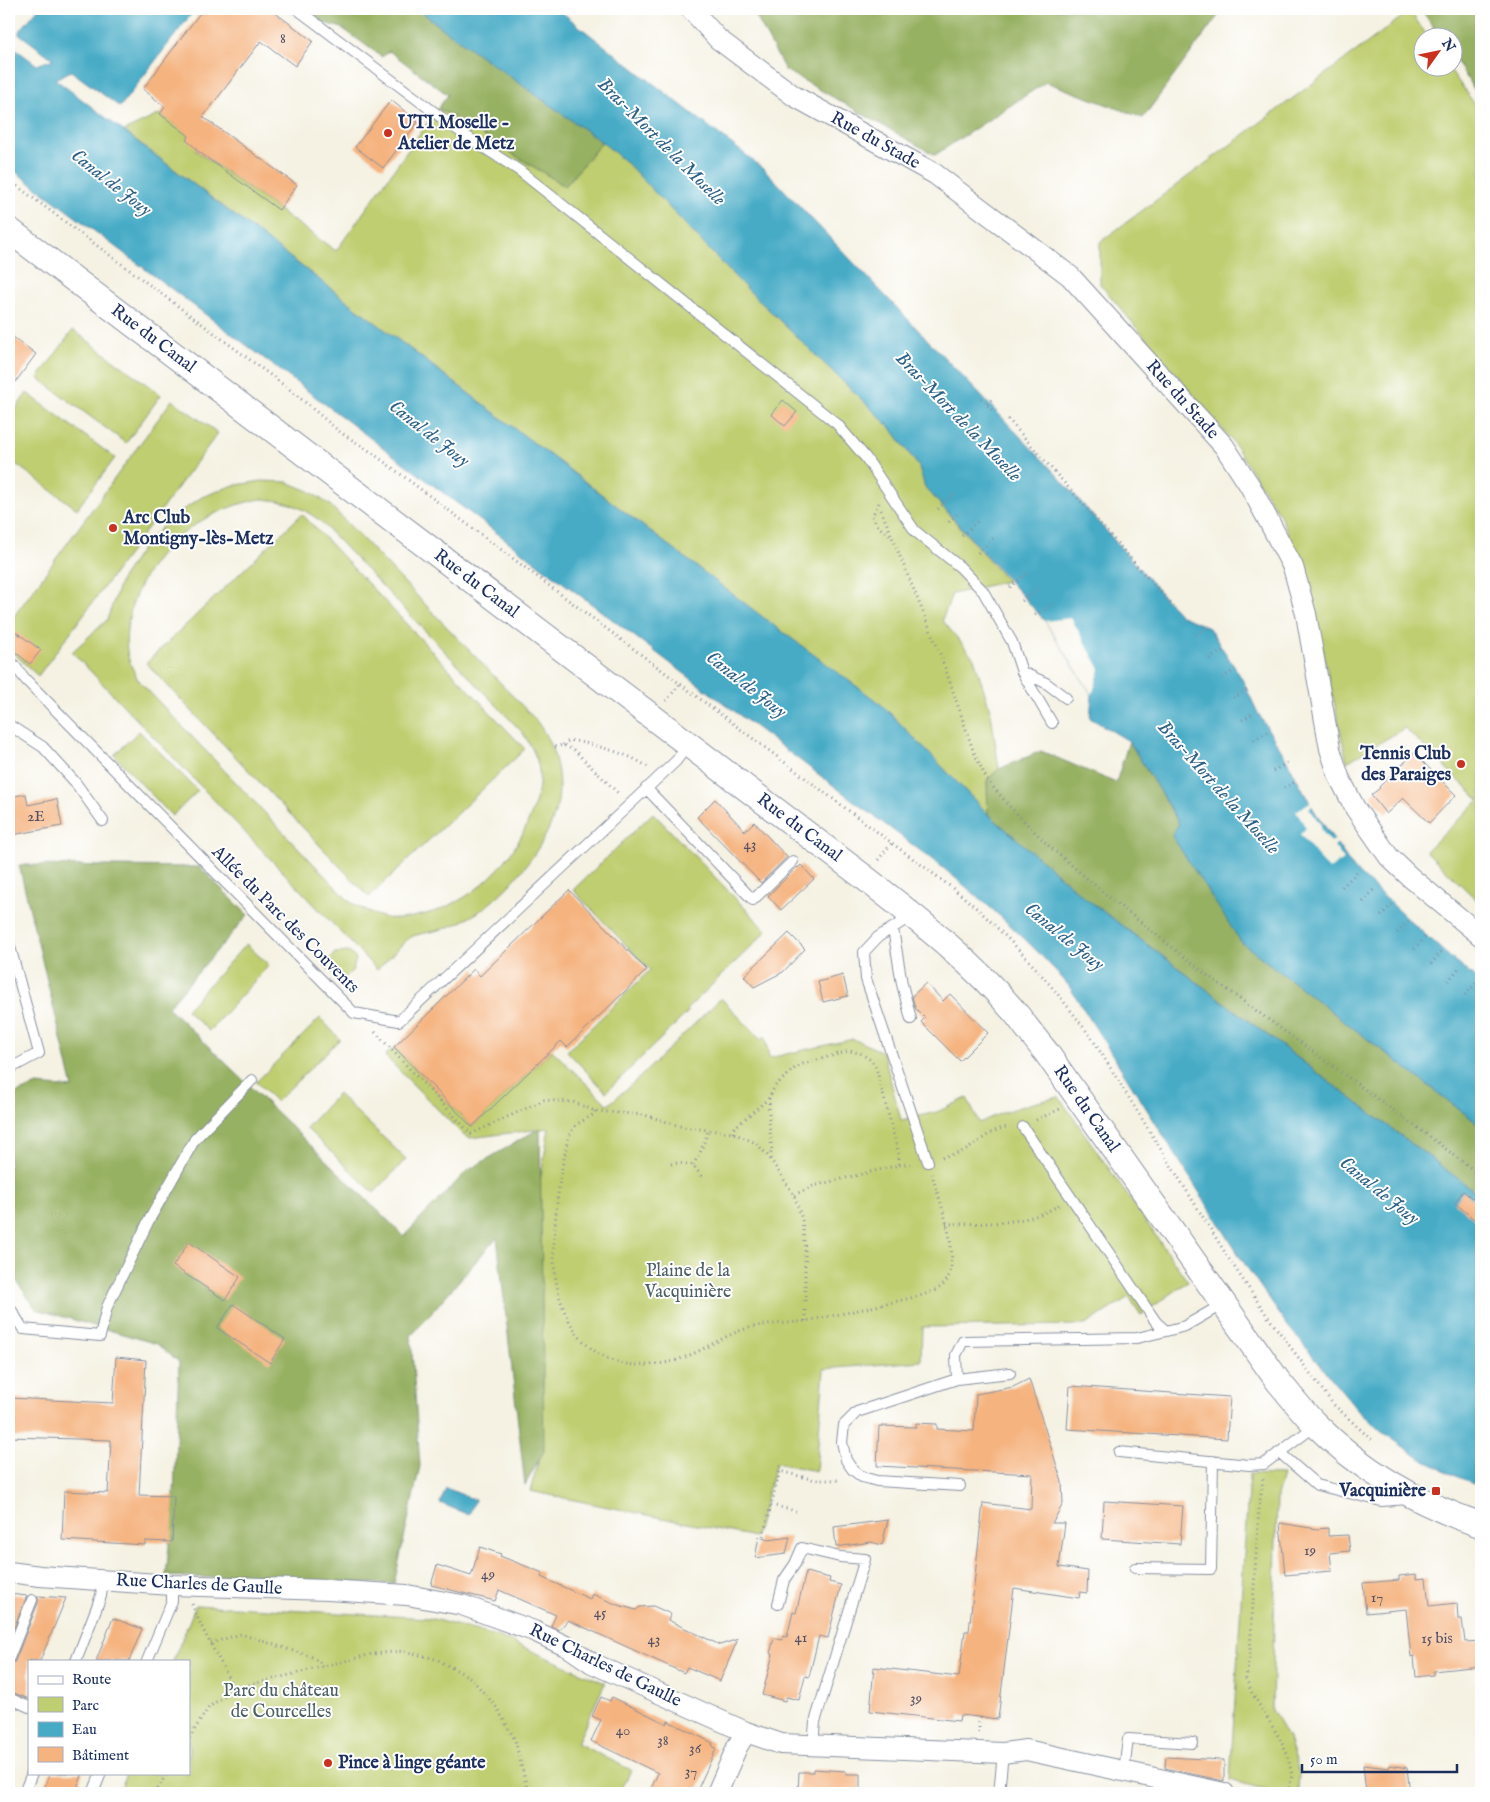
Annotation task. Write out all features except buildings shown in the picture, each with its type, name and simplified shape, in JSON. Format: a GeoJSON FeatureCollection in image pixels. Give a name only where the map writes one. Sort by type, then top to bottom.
{"type":"FeatureCollection","features":[{"type":"Feature","properties":{"kind":"street","name":"Rue du Stade"},"geometry":{"type":"LineString","coordinates":[[691,9],[718,39],[794,96],[935,174],[1070,276],[1224,446],[1250,486],[1293,567],[1306,614],[1330,749],[1339,777],[1355,808],[1390,856],[1410,877],[1481,936]]}},
{"type":"Feature","properties":{"kind":"street","name":"Rue du Canal"},"geometry":{"type":"LineString","coordinates":[[9,230],[688,745],[901,920],[985,981],[1017,1015],[1079,1098],[1278,1381],[1315,1424],[1369,1470],[1416,1498],[1481,1525]]}},
{"type":"Feature","properties":{"kind":"street","name":"Rue Charles de Gaulle"},"geometry":{"type":"LineString","coordinates":[[9,1572],[40,1576],[172,1585],[328,1590],[407,1596],[462,1605],[534,1631],[570,1648],[592,1663],[746,1732],[782,1744],[1003,1753],[1026,1750],[1224,1793]]}},
{"type":"Feature","properties":{"kind":"street"},"geometry":{"type":"LineString","coordinates":[[720,1792],[746,1732]]}},
{"type":"Feature","properties":{"kind":"lane"},"geometry":{"type":"LineString","coordinates":[[297,9],[466,136],[520,171],[837,424],[866,458],[915,531],[960,567],[983,590],[1012,642],[1022,672],[1052,722]]}},
{"type":"Feature","properties":{"kind":"lane","name":"Allée du Parc des Couvents"},"geometry":{"type":"LineString","coordinates":[[9,658],[38,692],[354,1013],[398,1022],[676,761],[688,745]]}},
{"type":"Feature","properties":{"kind":"lane"},"geometry":{"type":"LineString","coordinates":[[1022,672],[1046,684],[1066,698]]}},
{"type":"Feature","properties":{"kind":"lane"},"geometry":{"type":"LineString","coordinates":[[9,725],[43,747],[75,782],[103,821]]}},
{"type":"Feature","properties":{"kind":"lane"},"geometry":{"type":"LineString","coordinates":[[646,788],[752,900],[793,861]]}},
{"type":"Feature","properties":{"kind":"lane"},"geometry":{"type":"LineString","coordinates":[[901,920],[902,984],[911,1018]]}},
{"type":"Feature","properties":{"kind":"lane"},"geometry":{"type":"LineString","coordinates":[[901,920],[878,937],[864,952],[866,979],[928,1162]]}},
{"type":"Feature","properties":{"kind":"lane"},"geometry":{"type":"LineString","coordinates":[[9,943],[39,1053],[9,1069]]}},
{"type":"Feature","properties":{"kind":"lane"},"geometry":{"type":"LineString","coordinates":[[9,1306],[23,1329],[100,1336],[111,1299],[148,1222],[194,1139],[252,1080]]}},
{"type":"Feature","properties":{"kind":"lane"},"geometry":{"type":"LineString","coordinates":[[1023,1127],[1156,1322],[1166,1331]]}},
{"type":"Feature","properties":{"kind":"lane"},"geometry":{"type":"LineString","coordinates":[[957,1379],[956,1355],[963,1341],[1137,1338],[1185,1326],[1223,1304]]}},
{"type":"Feature","properties":{"kind":"lane"},"geometry":{"type":"LineString","coordinates":[[960,1486],[877,1481],[862,1477],[852,1469],[846,1460],[842,1442],[844,1425],[857,1412],[957,1379],[1010,1373]]}},
{"type":"Feature","properties":{"kind":"lane"},"geometry":{"type":"LineString","coordinates":[[1119,1452],[1249,1465],[1264,1464],[1315,1424]]}},
{"type":"Feature","properties":{"kind":"lane"},"geometry":{"type":"LineString","coordinates":[[1279,1452],[1317,1485],[1381,1501],[1416,1498]]}},
{"type":"Feature","properties":{"kind":"lane"},"geometry":{"type":"LineString","coordinates":[[1134,1568],[1211,1569],[1213,1462]]}},
{"type":"Feature","properties":{"kind":"lane"},"geometry":{"type":"LineString","coordinates":[[778,1604],[784,1580],[795,1564],[802,1548],[840,1557],[865,1559],[815,1722],[813,1745]]}},
{"type":"Feature","properties":{"kind":"lane"},"geometry":{"type":"LineString","coordinates":[[76,1660],[101,1596],[103,1580]]}},
{"type":"Feature","properties":{"kind":"lane"},"geometry":{"type":"LineString","coordinates":[[148,1660],[172,1602],[172,1585]]}},
{"type":"Feature","properties":{"kind":"lane"},"geometry":{"type":"LineString","coordinates":[[9,1658],[32,1600]]}},
{"type":"Feature","properties":{"kind":"lane"},"geometry":{"type":"LineString","coordinates":[[9,1698],[28,1707]]}},
{"type":"Feature","properties":{"kind":"lane"},"geometry":{"type":"LineString","coordinates":[[1124,1771],[1128,1739],[1193,1743]]}},
{"type":"Feature","properties":{"kind":"lane"},"geometry":{"type":"LineString","coordinates":[[999,1793],[1003,1753]]}},
{"type":"Feature","properties":{"kind":"lane"},"geometry":{"type":"LineString","coordinates":[[24,1793],[32,1774]]}},
{"type":"Feature","properties":{"kind":"lane"},"geometry":{"type":"LineString","coordinates":[[93,1793],[102,1774]]}},
{"type":"Feature","properties":{"kind":"path"},"geometry":{"type":"LineString","coordinates":[[981,398],[993,411]]}},
{"type":"Feature","properties":{"kind":"path"},"geometry":{"type":"LineString","coordinates":[[987,404],[994,398]]}},
{"type":"Feature","properties":{"kind":"path"},"geometry":{"type":"LineString","coordinates":[[1008,419],[1175,609]]}},
{"type":"Feature","properties":{"kind":"path"},"geometry":{"type":"LineString","coordinates":[[1040,456],[1045,452]]}},
{"type":"Feature","properties":{"kind":"path"},"geometry":{"type":"LineString","coordinates":[[878,477],[879,502],[891,538],[940,656],[973,750],[987,780],[1010,807],[1050,847],[1102,892],[1207,975],[1481,1176]]}},
{"type":"Feature","properties":{"kind":"path"},"geometry":{"type":"LineString","coordinates":[[938,510],[956,492]]}},
{"type":"Feature","properties":{"kind":"path"},"geometry":{"type":"LineString","coordinates":[[879,502],[872,516],[878,526],[891,538]]}},
{"type":"Feature","properties":{"kind":"path"},"geometry":{"type":"LineString","coordinates":[[949,522],[959,512]]}},
{"type":"Feature","properties":{"kind":"path"},"geometry":{"type":"LineString","coordinates":[[962,536],[980,520]]}},
{"type":"Feature","properties":{"kind":"path"},"geometry":{"type":"LineString","coordinates":[[978,553],[994,537]]}},
{"type":"Feature","properties":{"kind":"path"},"geometry":{"type":"LineString","coordinates":[[1010,588],[1028,572]]}},
{"type":"Feature","properties":{"kind":"path"},"geometry":{"type":"LineString","coordinates":[[1022,601],[1041,586]]}},
{"type":"Feature","properties":{"kind":"path"},"geometry":{"type":"LineString","coordinates":[[1034,615],[1054,604]]}},
{"type":"Feature","properties":{"kind":"path"},"geometry":{"type":"LineString","coordinates":[[1196,635],[1209,626]]}},
{"type":"Feature","properties":{"kind":"path"},"geometry":{"type":"LineString","coordinates":[[1209,659],[1224,650]]}},
{"type":"Feature","properties":{"kind":"path"},"geometry":{"type":"LineString","coordinates":[[1222,678],[1235,670]]}},
{"type":"Feature","properties":{"kind":"path"},"geometry":{"type":"LineString","coordinates":[[1233,698],[1248,689]]}},
{"type":"Feature","properties":{"kind":"path"},"geometry":{"type":"LineString","coordinates":[[1242,720],[1255,712]]}},
{"type":"Feature","properties":{"kind":"path"},"geometry":{"type":"LineString","coordinates":[[1254,740],[1268,732]]}},
{"type":"Feature","properties":{"kind":"path"},"geometry":{"type":"LineString","coordinates":[[554,747],[564,745],[570,740],[590,744],[646,765],[660,776]]}},
{"type":"Feature","properties":{"kind":"path"},"geometry":{"type":"LineString","coordinates":[[564,745],[574,750],[613,789],[630,803]]}},
{"type":"Feature","properties":{"kind":"path"},"geometry":{"type":"LineString","coordinates":[[1273,771],[1287,763]]}},
{"type":"Feature","properties":{"kind":"path"},"geometry":{"type":"LineString","coordinates":[[1284,788],[1297,781]]}},
{"type":"Feature","properties":{"kind":"path"},"geometry":{"type":"LineString","coordinates":[[1342,887],[1359,870]]}},
{"type":"Feature","properties":{"kind":"path"},"geometry":{"type":"LineString","coordinates":[[1363,902],[1376,887]]}},
{"type":"Feature","properties":{"kind":"path"},"geometry":{"type":"LineString","coordinates":[[1380,916],[1394,902]]}},
{"type":"Feature","properties":{"kind":"path"},"geometry":{"type":"LineString","coordinates":[[1397,932],[1409,921]]}},
{"type":"Feature","properties":{"kind":"path"},"geometry":{"type":"LineString","coordinates":[[1414,948],[1426,936]]}},
{"type":"Feature","properties":{"kind":"path"},"geometry":{"type":"LineString","coordinates":[[1430,964],[1442,951]]}},
{"type":"Feature","properties":{"kind":"path"},"geometry":{"type":"LineString","coordinates":[[1448,980],[1460,967]]}},
{"type":"Feature","properties":{"kind":"path"},"geometry":{"type":"LineString","coordinates":[[1465,995],[1478,981]]}},
{"type":"Feature","properties":{"kind":"path"},"geometry":{"type":"LineString","coordinates":[[357,1013],[471,1134],[544,1100],[573,1102],[595,1111],[645,1115],[683,1127],[733,1133],[756,1143],[769,1157],[794,1195],[802,1219],[805,1251],[805,1321]]}},
{"type":"Feature","properties":{"kind":"path"},"geometry":{"type":"LineString","coordinates":[[733,1133],[734,1128],[769,1098],[775,1086],[795,1068],[849,1051],[871,1060],[876,1067],[899,1155],[899,1165]]}},
{"type":"Feature","properties":{"kind":"path"},"geometry":{"type":"LineString","coordinates":[[769,1098],[772,1151],[769,1157]]}},
{"type":"Feature","properties":{"kind":"path"},"geometry":{"type":"LineString","coordinates":[[794,1195],[813,1186],[899,1165],[928,1162],[965,1150],[988,1135],[1004,1128],[1023,1127],[1079,1098]]}},
{"type":"Feature","properties":{"kind":"path"},"geometry":{"type":"LineString","coordinates":[[595,1111],[591,1116],[581,1121],[571,1132],[560,1178],[553,1254],[556,1280],[565,1315],[580,1338],[601,1355],[614,1362],[626,1364],[654,1364],[684,1358],[744,1329],[761,1325],[805,1321],[923,1295],[938,1288],[948,1277],[952,1256],[946,1224],[928,1162]]}},
{"type":"Feature","properties":{"kind":"path"},"geometry":{"type":"LineString","coordinates":[[693,1165],[700,1153],[709,1129]]}},
{"type":"Feature","properties":{"kind":"path"},"geometry":{"type":"LineString","coordinates":[[672,1164],[693,1165],[702,1177]]}},
{"type":"Feature","properties":{"kind":"path"},"geometry":{"type":"LineString","coordinates":[[946,1224],[1026,1219],[1049,1211],[1070,1197]]}},
{"type":"Feature","properties":{"kind":"path"},"geometry":{"type":"LineString","coordinates":[[1264,1464],[1246,1679],[1287,1754],[1292,1776],[1288,1793]]}},
{"type":"Feature","properties":{"kind":"path"},"geometry":{"type":"LineString","coordinates":[[763,1536],[780,1471],[815,1480],[841,1480],[852,1469]]}},
{"type":"Feature","properties":{"kind":"path"},"geometry":{"type":"LineString","coordinates":[[771,1506],[796,1511]]}},
{"type":"Feature","properties":{"kind":"path"},"geometry":{"type":"LineString","coordinates":[[196,1618],[223,1665],[234,1690]]}},
{"type":"Feature","properties":{"kind":"path"},"geometry":{"type":"LineString","coordinates":[[211,1643],[241,1634],[312,1656],[325,1666]]}},
{"type":"Feature","properties":{"kind":"path"},"geometry":{"type":"LineString","coordinates":[[190,1736],[209,1707],[234,1690],[372,1654],[404,1651],[436,1659],[472,1678],[497,1708],[515,1740],[528,1793]]}},
{"type":"Feature","properties":{"kind":"path"},"geometry":{"type":"LineString","coordinates":[[979,1717],[979,1735]]}},
{"type":"Feature","properties":{"kind":"path"},"geometry":{"type":"LineString","coordinates":[[155,1793],[166,1774]]}},
{"type":"Feature","properties":{"kind":"green space"},"geometry":{"type":"Polygon","coordinates":[[[306,9],[418,9],[602,142],[565,186],[438,108],[448,95],[389,51],[382,57],[342,28],[324,23],[306,9]]]}},
{"type":"Feature","properties":{"kind":"green space"},"geometry":{"type":"Polygon","coordinates":[[[752,9],[1223,9],[1143,118],[1046,82],[935,155],[785,70],[752,9]]]}},
{"type":"Feature","properties":{"kind":"green space"},"geometry":{"type":"Polygon","coordinates":[[[1421,9],[1481,9],[1481,100],[1462,70],[1462,28],[1434,28],[1421,9]]]}},
{"type":"Feature","properties":{"kind":"green space"},"geometry":{"type":"Polygon","coordinates":[[[1410,11],[1422,28],[1412,28],[1412,78],[1456,78],[1481,113],[1481,904],[1426,851],[1479,800],[1405,728],[1347,762],[1309,586],[1281,517],[1233,442],[1100,284],[1100,242],[1410,11]]]}},
{"type":"Feature","properties":{"kind":"green space"},"geometry":{"type":"Polygon","coordinates":[[[438,108],[565,186],[602,142],[628,164],[739,281],[891,428],[919,467],[925,487],[1007,581],[952,594],[942,620],[974,658],[991,713],[999,769],[987,780],[988,814],[882,705],[772,624],[124,131],[160,114],[190,136],[196,148],[195,150],[336,251],[438,108]]]}},
{"type":"Feature","properties":{"kind":"green space"},"geometry":{"type":"Polygon","coordinates":[[[73,330],[161,395],[126,443],[38,378],[73,330]]]}},
{"type":"Feature","properties":{"kind":"green space"},"geometry":{"type":"Polygon","coordinates":[[[27,393],[115,458],[77,509],[9,459],[9,418],[27,393]]]}},
{"type":"Feature","properties":{"kind":"green space","name":"Arc Club Montigny-lès-Metz"},"geometry":{"type":"Polygon","coordinates":[[[172,400],[218,433],[38,676],[9,649],[9,623],[172,400]]]}},
{"type":"Feature","properties":{"kind":"green space"},"geometry":{"type":"Polygon","coordinates":[[[261,481],[287,482],[309,491],[330,505],[535,719],[547,737],[555,757],[559,790],[554,816],[538,848],[516,878],[477,913],[447,928],[409,938],[377,970],[72,652],[107,620],[121,580],[145,544],[171,518],[202,497],[231,486],[261,481]],[[261,499],[220,511],[183,533],[167,547],[153,564],[133,602],[126,645],[131,666],[138,680],[350,902],[366,911],[390,919],[431,913],[449,906],[482,885],[509,856],[519,840],[537,797],[539,770],[535,755],[522,732],[319,520],[292,505],[261,499]]]}},
{"type":"Feature","properties":{"kind":"green space"},"geometry":{"type":"Polygon","coordinates":[[[302,514],[525,749],[369,897],[146,663],[302,514]]]}},
{"type":"Feature","properties":{"kind":"green space"},"geometry":{"type":"Polygon","coordinates":[[[139,731],[198,791],[172,816],[114,755],[139,731]]]}},
{"type":"Feature","properties":{"kind":"green space"},"geometry":{"type":"Polygon","coordinates":[[[1129,741],[1179,823],[1241,942],[1481,1126],[1481,1196],[1084,897],[988,814],[987,780],[999,769],[1041,751],[1116,783],[1129,741]]]}},
{"type":"Feature","properties":{"kind":"green space"},"geometry":{"type":"Polygon","coordinates":[[[653,813],[767,931],[606,1092],[567,1051],[650,970],[573,890],[653,813]]]}},
{"type":"Feature","properties":{"kind":"green space"},"geometry":{"type":"Polygon","coordinates":[[[19,865],[200,867],[248,915],[168,1007],[404,1236],[467,1171],[540,1128],[544,1451],[525,1485],[497,1237],[411,1336],[420,1466],[394,1584],[166,1576],[174,1496],[179,1362],[157,1344],[36,1309],[9,1270],[9,1096],[37,1085],[73,1088],[19,865]]]}},
{"type":"Feature","properties":{"kind":"green space"},"geometry":{"type":"Polygon","coordinates":[[[246,944],[269,965],[209,1031],[186,1010],[246,944]]]}},
{"type":"Feature","properties":{"kind":"green space"},"geometry":{"type":"Polygon","coordinates":[[[349,952],[356,959],[353,970],[342,981],[324,965],[335,953],[349,952]]]}},
{"type":"Feature","properties":{"kind":"green space","name":"Plaine de la Vacquinière"},"geometry":{"type":"Polygon","coordinates":[[[721,998],[761,1040],[765,1036],[769,1058],[853,1039],[883,1052],[901,1120],[937,1112],[967,1098],[979,1123],[1018,1107],[1059,1097],[1188,1282],[1141,1315],[1129,1297],[1085,1325],[922,1327],[921,1361],[824,1369],[816,1471],[776,1463],[755,1537],[530,1491],[543,1446],[524,1277],[549,1128],[470,1138],[463,1135],[385,1056],[394,1047],[472,1127],[552,1050],[608,1105],[640,1077],[721,998]]]}},
{"type":"Feature","properties":{"kind":"green space"},"geometry":{"type":"Polygon","coordinates":[[[320,1018],[340,1039],[276,1102],[256,1082],[320,1018]]]}},
{"type":"Feature","properties":{"kind":"green space"},"geometry":{"type":"Polygon","coordinates":[[[338,1094],[406,1159],[374,1193],[306,1128],[338,1094]]]}},
{"type":"Feature","properties":{"kind":"green space"},"geometry":{"type":"Polygon","coordinates":[[[1249,1474],[1283,1475],[1277,1496],[1272,1710],[1290,1742],[1295,1757],[1299,1773],[1298,1793],[1278,1793],[1230,1780],[1249,1474]]]}},
{"type":"Feature","properties":{"kind":"green space","name":"Parc du château de Courcelles"},"geometry":{"type":"Polygon","coordinates":[[[196,1605],[429,1618],[500,1637],[605,1683],[577,1743],[631,1770],[620,1793],[119,1793],[127,1774],[190,1774],[190,1660],[173,1660],[196,1605]]]}},
{"type":"Feature","properties":{"kind":"water","name":"Canal de Jouy"},"geometry":{"type":"Polygon","coordinates":[[[38,9],[195,9],[120,107],[71,71],[55,79],[772,624],[882,705],[988,814],[1084,897],[1481,1196],[1481,1486],[1418,1457],[1384,1433],[1358,1410],[1287,1325],[1242,1260],[1069,986],[1009,924],[942,867],[9,167],[9,44],[37,65],[53,59],[18,33],[38,9]]]}},
{"type":"Feature","properties":{"kind":"water","name":"Bras-Mort de la Moselle"},"geometry":{"type":"Polygon","coordinates":[[[418,9],[558,9],[764,169],[1057,475],[1180,615],[1209,628],[1241,677],[1258,713],[1284,755],[1315,812],[1354,869],[1444,952],[1481,983],[1481,1126],[1241,942],[1172,836],[1179,823],[1129,741],[1090,718],[1092,695],[1045,621],[925,487],[919,467],[891,428],[739,281],[628,164],[602,142],[418,9]]]}},
{"type":"Feature","properties":{"kind":"water"},"geometry":{"type":"Polygon","coordinates":[[[446,1488],[475,1500],[469,1515],[440,1503],[446,1488]]]}},
{"type":"Feature","properties":{"kind":"pier"},"geometry":{"type":"Polygon","coordinates":[[[1071,618],[1100,669],[1092,695],[1045,621],[1071,618]]]}},
{"type":"Feature","properties":{"kind":"pier"},"geometry":{"type":"Polygon","coordinates":[[[1312,801],[1314,804],[1309,808],[1321,825],[1321,830],[1331,842],[1336,839],[1339,842],[1334,846],[1344,860],[1338,862],[1329,870],[1300,834],[1306,828],[1296,811],[1312,801]]]}},
{"type":"Feature","properties":{"kind":"place","name":"UTI Moselle - Atelier de Metz"},"geometry":{"type":"Point","coordinates":[388,133]}},
{"type":"Feature","properties":{"kind":"place","name":"Arc Club Montigny-lès-Metz"},"geometry":{"type":"Point","coordinates":[113,528]}},
{"type":"Feature","properties":{"kind":"place","name":"Tennis Club des Paraiges"},"geometry":{"type":"Point","coordinates":[1461,764]}},
{"type":"Feature","properties":{"kind":"place","name":"Vacquinière"},"geometry":{"type":"Point","coordinates":[1436,1491]}},
{"type":"Feature","properties":{"kind":"place","name":"Pince à linge géante"},"geometry":{"type":"Point","coordinates":[328,1763]}}]}
